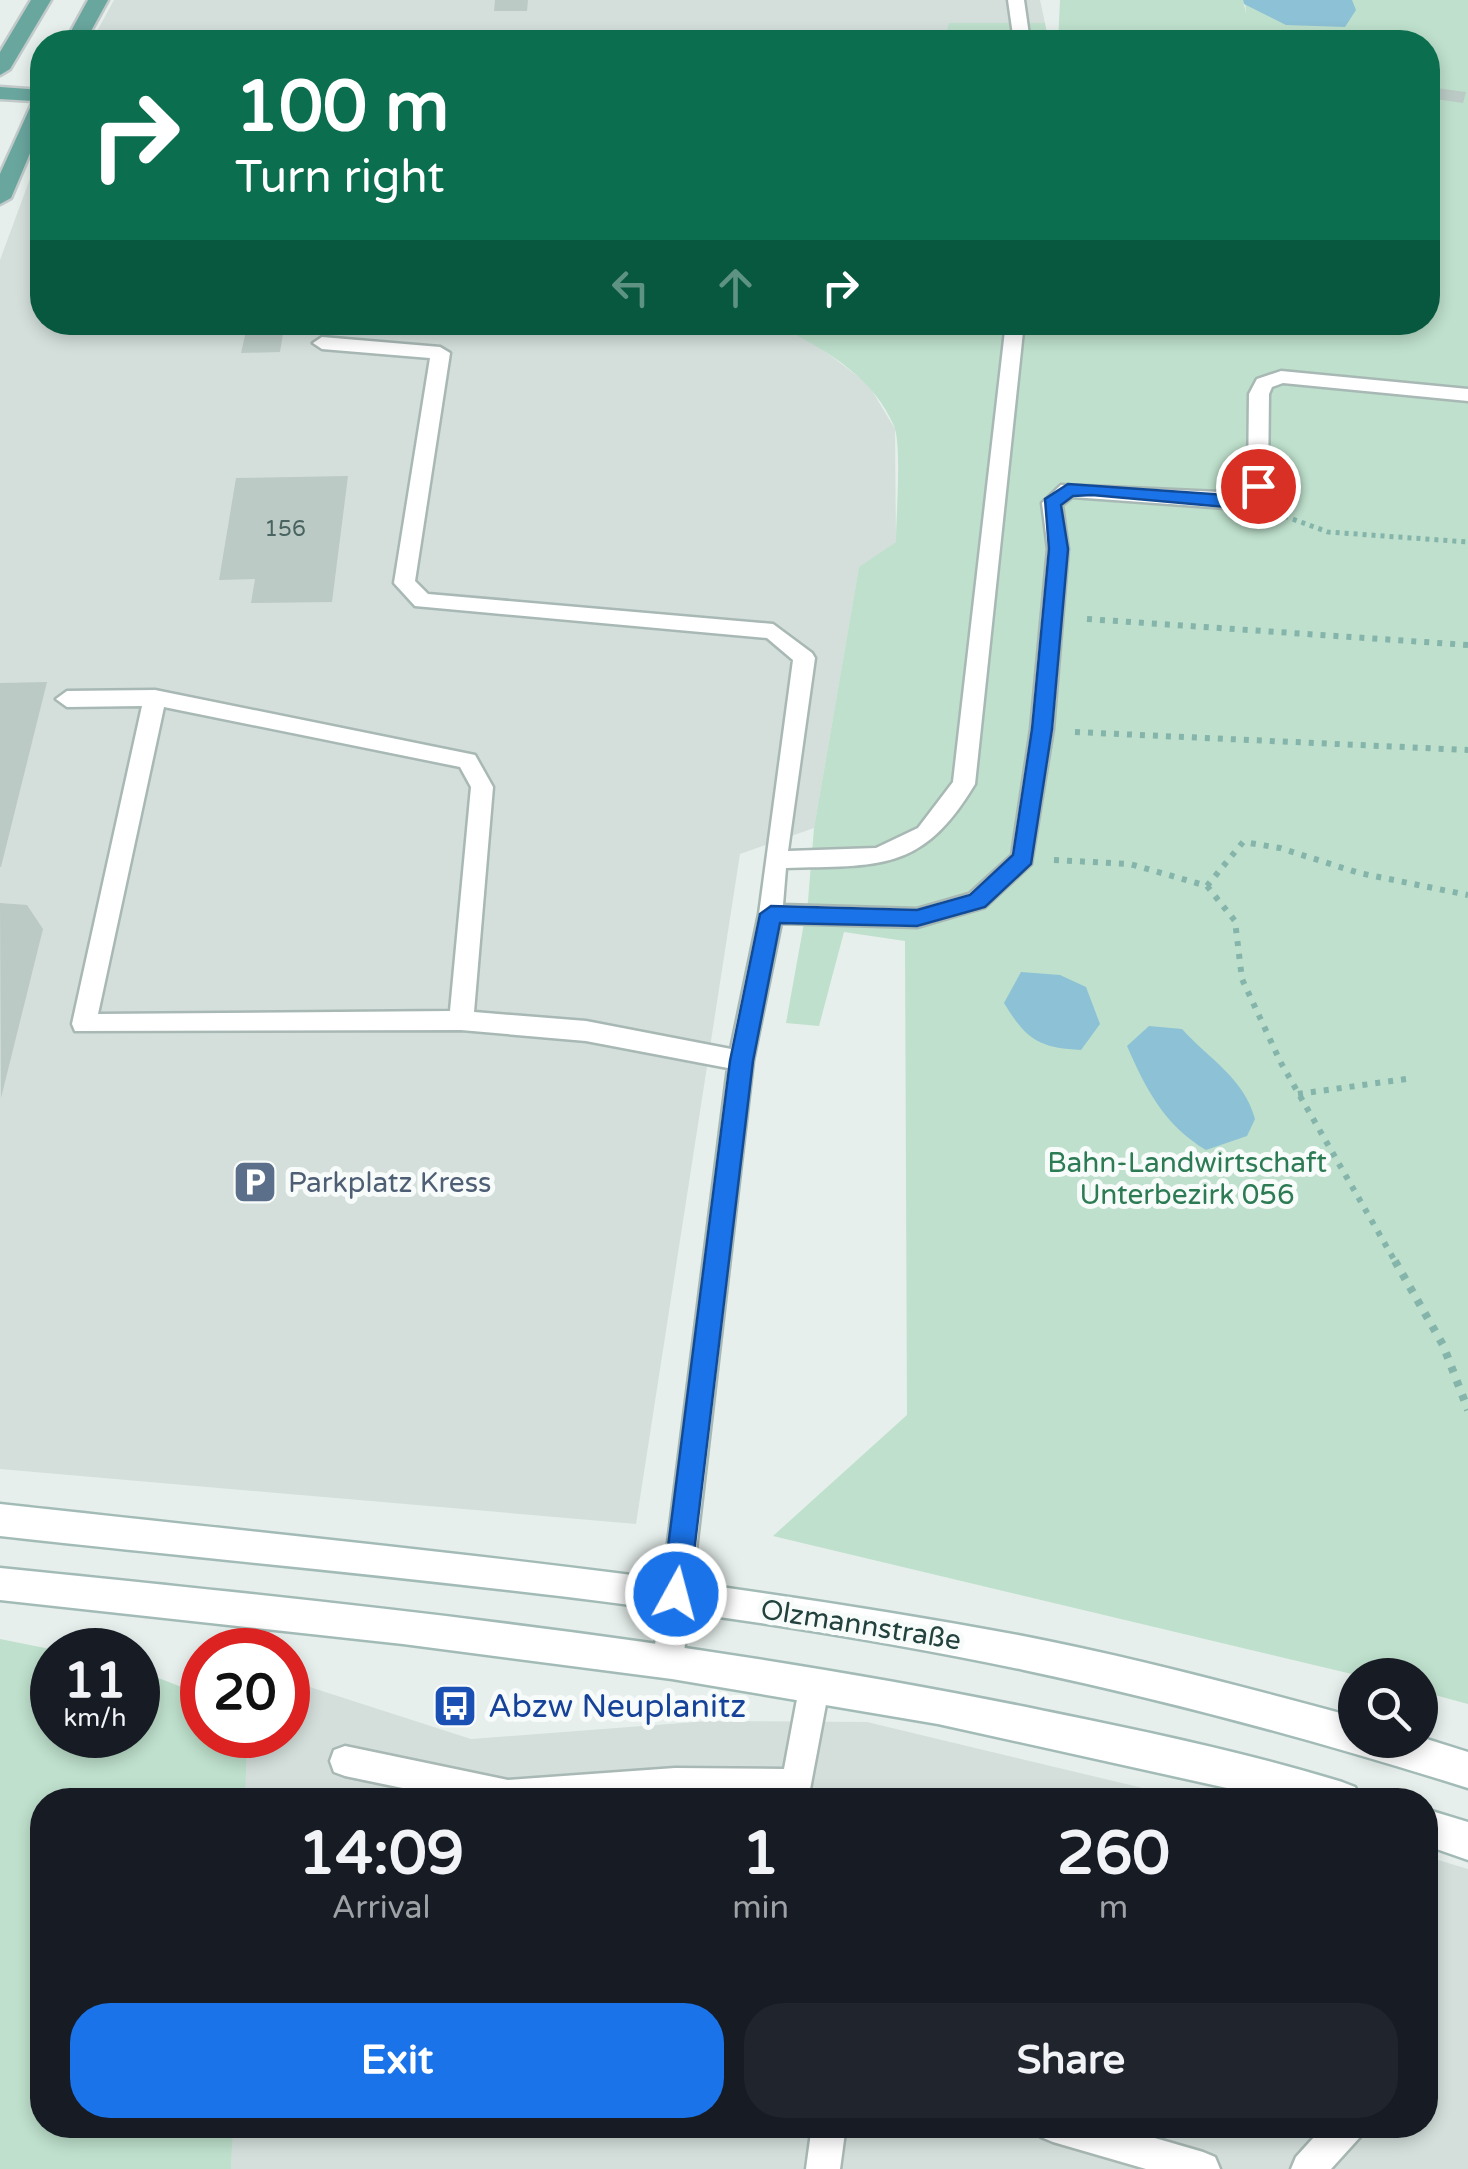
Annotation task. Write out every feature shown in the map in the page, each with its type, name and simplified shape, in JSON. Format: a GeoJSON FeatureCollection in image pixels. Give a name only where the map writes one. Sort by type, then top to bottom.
{"type":"FeatureCollection","features":[{"type":"Feature","properties":{"kind":"main road"},"geometry":{"type":"LineString","coordinates":[[0,69],[41,0]]}},
{"type":"Feature","properties":{"kind":"main road"},"geometry":{"type":"LineString","coordinates":[[81,30],[98,0]]}},
{"type":"Feature","properties":{"kind":"main road"},"geometry":{"type":"LineString","coordinates":[[0,93],[30,97]]}},
{"type":"Feature","properties":{"kind":"main road"},"geometry":{"type":"LineString","coordinates":[[0,198],[30,127]]}},
{"type":"Feature","properties":{"kind":"main road","name":"Olzmannstraße"},"geometry":{"type":"LineString","coordinates":[[0,1520],[676,1594],[985,1644],[1338,1730]]}},
{"type":"Feature","properties":{"kind":"main road"},"geometry":{"type":"LineString","coordinates":[[0,1584],[252,1610],[815,1683],[985,1715],[1302,1788]]}},
{"type":"Feature","properties":{"kind":"main road"},"geometry":{"type":"LineString","coordinates":[[1429,1758],[1468,1770]]}},
{"type":"Feature","properties":{"kind":"main road"},"geometry":{"type":"LineString","coordinates":[[1438,1831],[1468,1841]]}},
{"type":"Feature","properties":{"kind":"lane"},"geometry":{"type":"LineString","coordinates":[[1016,0],[1020,30]]}},
{"type":"Feature","properties":{"kind":"lane"},"geometry":{"type":"LineString","coordinates":[[775,860],[879,856],[926,834],[964,784],[1015,335]]}},
{"type":"Feature","properties":{"kind":"lane"},"geometry":{"type":"LineString","coordinates":[[322,344],[440,353],[404,582],[422,602],[773,630],[804,658],[771,914],[741,1061],[668,1661]]}},
{"type":"Feature","properties":{"kind":"lane"},"geometry":{"type":"LineString","coordinates":[[771,914],[917,918],[977,902],[1023,858],[1042,729],[1058,549],[1052,503],[1068,490],[1226,501],[1248,498],[1258,486],[1258,408],[1264,383],[1281,376],[1468,395]]}},
{"type":"Feature","properties":{"kind":"lane"},"geometry":{"type":"LineString","coordinates":[[154,698],[84,1024],[461,1020],[586,1032],[741,1061]]}},
{"type":"Feature","properties":{"kind":"lane"},"geometry":{"type":"LineString","coordinates":[[67,699],[154,698],[467,761],[482,787],[461,1020]]}},
{"type":"Feature","properties":{"kind":"lane"},"geometry":{"type":"LineString","coordinates":[[795,1788],[815,1683]]}},
{"type":"Feature","properties":{"kind":"lane"},"geometry":{"type":"LineString","coordinates":[[345,1761],[478,1788]]}},
{"type":"Feature","properties":{"kind":"lane"},"geometry":{"type":"LineString","coordinates":[[599,1788],[675,1783],[741,1788]]}},
{"type":"Feature","properties":{"kind":"lane"},"geometry":{"type":"LineString","coordinates":[[823,2169],[827,2138]]}},
{"type":"Feature","properties":{"kind":"lane"},"geometry":{"type":"LineString","coordinates":[[1097,2138],[1203,2169]]}},
{"type":"Feature","properties":{"kind":"lane"},"geometry":{"type":"LineString","coordinates":[[1308,2169],[1336,2138]]}},
{"type":"Feature","properties":{"kind":"path"},"geometry":{"type":"LineString","coordinates":[[1248,498],[1328,532],[1468,542]]}},
{"type":"Feature","properties":{"kind":"path"},"geometry":{"type":"LineString","coordinates":[[1051,616],[1468,645]]}},
{"type":"Feature","properties":{"kind":"path"},"geometry":{"type":"LineString","coordinates":[[1042,729],[1173,739],[1468,750]]}},
{"type":"Feature","properties":{"kind":"path"},"geometry":{"type":"LineString","coordinates":[[1207,886],[1243,842],[1468,895]]}},
{"type":"Feature","properties":{"kind":"path"},"geometry":{"type":"LineString","coordinates":[[1023,858],[1130,864],[1207,886],[1235,921],[1242,979],[1298,1094],[1444,1345],[1468,1410]]}},
{"type":"Feature","properties":{"kind":"path"},"geometry":{"type":"LineString","coordinates":[[1298,1094],[1406,1079]]}},
{"type":"Feature","properties":{"kind":"shaded area"},"geometry":{"type":"Polygon","coordinates":[[[114,0],[1040,0],[1045,23],[950,23],[947,30],[98,30],[114,0]]]}},
{"type":"Feature","properties":{"kind":"shaded area"},"geometry":{"type":"Polygon","coordinates":[[[30,179],[30,335],[796,335],[818,346],[868,384],[895,429],[896,542],[859,568],[814,828],[740,854],[636,1524],[0,1469],[0,260],[30,179]]]}},
{"type":"Feature","properties":{"kind":"shaded area"},"geometry":{"type":"Polygon","coordinates":[[[310,1687],[471,1739],[708,1721],[867,1722],[1143,1788],[243,1788],[244,1758],[310,1758],[310,1687]]]}},
{"type":"Feature","properties":{"kind":"shaded area"},"geometry":{"type":"Polygon","coordinates":[[[1438,1860],[1468,1869],[1468,2169],[231,2169],[232,2138],[1438,2138],[1438,1860]]]}},
{"type":"Feature","properties":{"kind":"green space","name":"Bahn-Landwirtschaft Unterbezirk 056"},"geometry":{"type":"Polygon","coordinates":[[[1060,0],[1243,0],[1246,14],[1245,0],[1468,0],[1468,1704],[1438,1696],[1438,1658],[1338,1658],[1338,1671],[773,1536],[907,1415],[905,941],[844,932],[819,1026],[786,1023],[808,901],[814,828],[859,567],[896,542],[896,435],[885,409],[863,381],[795,335],[1440,335],[1440,30],[1059,30],[1060,0]]]}},
{"type":"Feature","properties":{"kind":"green space"},"geometry":{"type":"Polygon","coordinates":[[[949,23],[1045,23],[1046,30],[947,30],[949,23]]]}},
{"type":"Feature","properties":{"kind":"green space"},"geometry":{"type":"Polygon","coordinates":[[[0,1639],[30,1645],[30,1758],[160,1758],[160,1679],[180,1686],[180,1758],[246,1758],[245,1788],[30,1788],[30,2138],[232,2138],[231,2169],[0,2169],[0,1639]]]}},
{"type":"Feature","properties":{"kind":"water"},"geometry":{"type":"Polygon","coordinates":[[[1243,0],[1352,0],[1356,10],[1345,27],[1286,25],[1243,0]]]}},
{"type":"Feature","properties":{"kind":"water"},"geometry":{"type":"Polygon","coordinates":[[[1021,972],[1060,975],[1086,987],[1100,1024],[1081,1050],[1044,1044],[1019,1025],[1004,1003],[1021,972]]]}},
{"type":"Feature","properties":{"kind":"water"},"geometry":{"type":"Polygon","coordinates":[[[1149,1026],[1182,1029],[1234,1080],[1255,1119],[1247,1136],[1206,1150],[1168,1117],[1149,1091],[1127,1046],[1149,1026]]]}},
{"type":"Feature","properties":{"kind":"building"},"geometry":{"type":"Polygon","coordinates":[[[495,0],[528,0],[527,11],[494,11],[495,0]]]}},
{"type":"Feature","properties":{"kind":"building"},"geometry":{"type":"Polygon","coordinates":[[[1440,89],[1466,92],[1463,103],[1440,100],[1440,89]]]}},
{"type":"Feature","properties":{"kind":"building"},"geometry":{"type":"Polygon","coordinates":[[[245,335],[283,335],[280,352],[241,353],[245,335]]]}},
{"type":"Feature","properties":{"kind":"building"},"geometry":{"type":"Polygon","coordinates":[[[348,476],[332,602],[251,603],[255,579],[219,580],[236,478],[348,476]]]}},
{"type":"Feature","properties":{"kind":"building"},"geometry":{"type":"Polygon","coordinates":[[[47,682],[1,867],[0,867],[0,683],[47,682]]]}},
{"type":"Feature","properties":{"kind":"building"},"geometry":{"type":"Polygon","coordinates":[[[0,903],[27,905],[43,929],[1,1098],[0,903]]]}},
{"type":"Feature","properties":{"kind":"place","name":"Parkplatz Kress"},"geometry":{"type":"Point","coordinates":[255,1182]}},
{"type":"Feature","properties":{"kind":"place","name":"Abzw Neuplanitz"},"geometry":{"type":"Point","coordinates":[455,1706]}},
{"type":"Feature","properties":{"kind":"route"},"geometry":{"type":"LineString","coordinates":[[676,1594],[741,1061],[771,914],[917,918],[977,902],[1023,858],[1042,729],[1058,549],[1052,503],[1068,490],[1226,501],[1248,498],[1258,486]]}}]}
